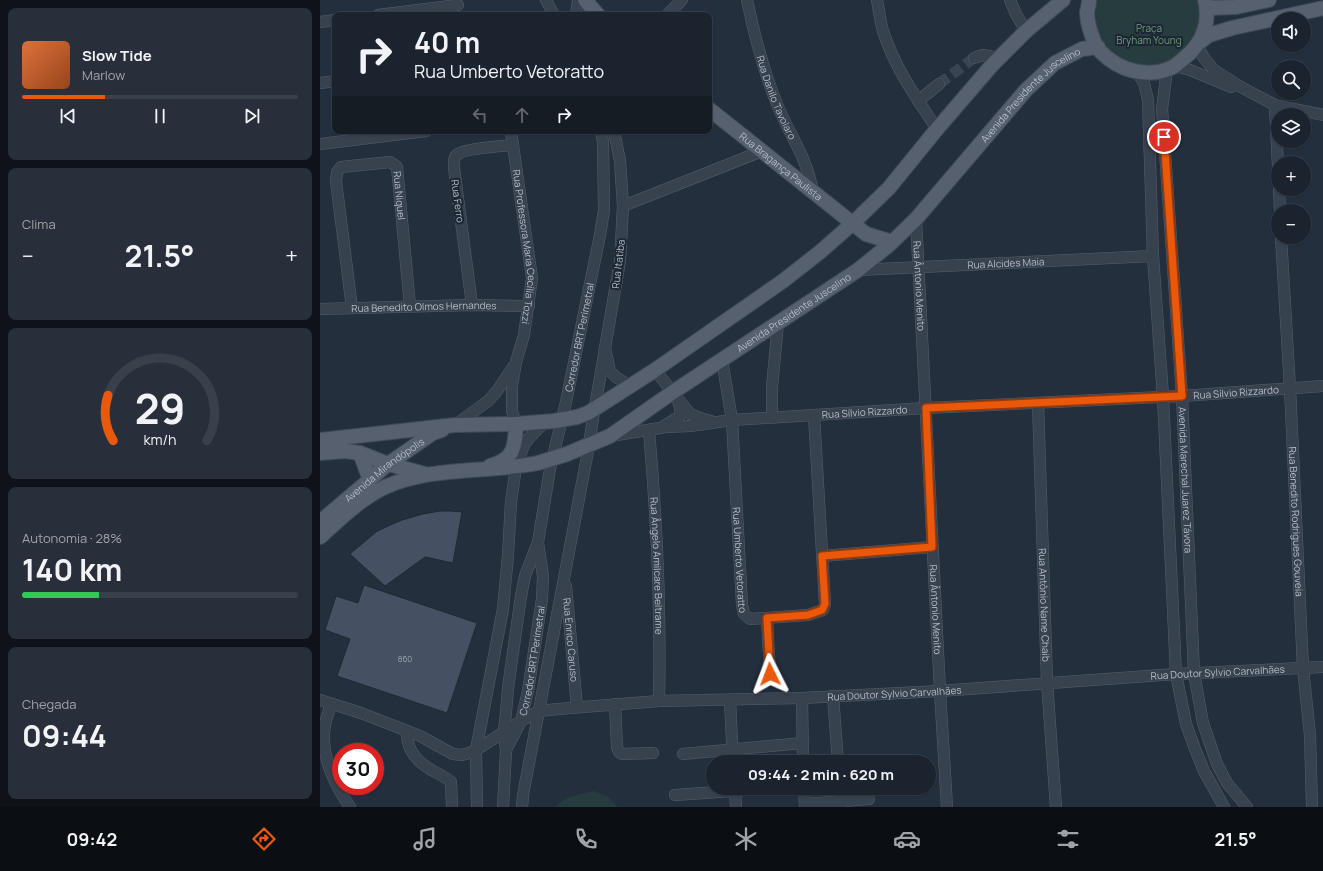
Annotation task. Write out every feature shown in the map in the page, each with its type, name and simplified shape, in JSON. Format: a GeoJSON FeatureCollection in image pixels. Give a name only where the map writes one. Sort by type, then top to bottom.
{"type":"FeatureCollection","features":[{"type":"Feature","properties":{"kind":"main road"},"geometry":{"type":"LineString","coordinates":[[320,440],[455,425],[516,424],[550,421],[577,417],[594,410],[655,370],[783,281],[820,252],[889,188],[937,128],[1000,58],[1026,31],[1063,0]]}},
{"type":"Feature","properties":{"kind":"main road"},"geometry":{"type":"LineString","coordinates":[[1089,0],[1087,13],[1090,31],[1101,52],[1117,65],[1137,72],[1152,73],[1171,68],[1209,35],[1232,28],[1323,8]]}},
{"type":"Feature","properties":{"kind":"main road"},"geometry":{"type":"LineString","coordinates":[[1199,44],[1206,25],[1206,4],[1236,6],[1269,0]]}},
{"type":"Feature","properties":{"kind":"main road","name":"Avenida Presidente Juscelino"},"geometry":{"type":"LineString","coordinates":[[428,475],[516,467],[538,463],[567,454],[610,436],[675,395],[722,360],[858,270],[892,242],[916,219],[1026,90],[1054,63],[1082,48],[1098,47]]}},
{"type":"Feature","properties":{"kind":"main road","name":"Rua Bragança Paulista"},"geometry":{"type":"LineString","coordinates":[[712,111],[866,234],[892,242]]}},
{"type":"Feature","properties":{"kind":"main road"},"geometry":{"type":"LineString","coordinates":[[500,424],[515,442]]}},
{"type":"Feature","properties":{"kind":"main road"},"geometry":{"type":"LineString","coordinates":[[474,470],[500,463],[507,459],[511,454],[515,442],[516,424]]}},
{"type":"Feature","properties":{"kind":"main road","name":"Avenida Mirandópolis"},"geometry":{"type":"LineString","coordinates":[[320,522],[388,464],[433,433],[455,425]]}},
{"type":"Feature","properties":{"kind":"main road"},"geometry":{"type":"LineString","coordinates":[[414,472],[410,467],[410,460],[421,445],[433,433]]}},
{"type":"Feature","properties":{"kind":"main road"},"geometry":{"type":"LineString","coordinates":[[320,453],[345,451],[360,453],[388,464],[428,475]]}},
{"type":"Feature","properties":{"kind":"main road"},"geometry":{"type":"LineString","coordinates":[[360,453],[370,480]]}},
{"type":"Feature","properties":{"kind":"main road","name":"Avenida Mirandópolis"},"geometry":{"type":"LineString","coordinates":[[320,537],[353,508],[371,495],[400,481],[428,475]]}},
{"type":"Feature","properties":{"kind":"street"},"geometry":{"type":"LineString","coordinates":[[546,0],[552,12]]}},
{"type":"Feature","properties":{"kind":"street"},"geometry":{"type":"LineString","coordinates":[[576,12],[578,0]]}},
{"type":"Feature","properties":{"kind":"street"},"geometry":{"type":"LineString","coordinates":[[670,12],[682,0]]}},
{"type":"Feature","properties":{"kind":"street","name":"Rua Danilo Tavolaro"},"geometry":{"type":"LineString","coordinates":[[747,0],[758,49],[766,73],[779,110],[796,141],[808,168],[813,192]]}},
{"type":"Feature","properties":{"kind":"street"},"geometry":{"type":"LineString","coordinates":[[877,0],[883,30],[896,64],[918,101],[937,128]]}},
{"type":"Feature","properties":{"kind":"street"},"geometry":{"type":"LineString","coordinates":[[1010,0],[1026,31]]}},
{"type":"Feature","properties":{"kind":"street"},"geometry":{"type":"LineString","coordinates":[[397,12],[455,3],[462,12]]}},
{"type":"Feature","properties":{"kind":"street"},"geometry":{"type":"LineString","coordinates":[[320,22],[332,20]]}},
{"type":"Feature","properties":{"kind":"street"},"geometry":{"type":"LineString","coordinates":[[1199,44],[1206,61],[1214,70],[1271,103]]}},
{"type":"Feature","properties":{"kind":"street"},"geometry":{"type":"LineString","coordinates":[[974,58],[983,55],[1000,58]]}},
{"type":"Feature","properties":{"kind":"street"},"geometry":{"type":"LineString","coordinates":[[1171,68],[1190,70],[1271,103],[1323,115]]}},
{"type":"Feature","properties":{"kind":"street","name":"Avenida Marechal Juarez Távora"},"geometry":{"type":"LineString","coordinates":[[1171,68],[1162,109],[1182,396],[1194,673],[1204,723],[1217,764],[1227,783],[1247,807]]}},
{"type":"Feature","properties":{"kind":"street","name":"Avenida Marechal Juarez Távora"},"geometry":{"type":"LineString","coordinates":[[1137,72],[1144,83],[1148,100],[1153,256],[1163,396],[1176,674],[1186,724],[1195,749],[1204,772],[1224,807]]}},
{"type":"Feature","properties":{"kind":"street"},"geometry":{"type":"LineString","coordinates":[[320,83],[332,82]]}},
{"type":"Feature","properties":{"kind":"street"},"geometry":{"type":"LineString","coordinates":[[918,101],[939,84]]}},
{"type":"Feature","properties":{"kind":"street"},"geometry":{"type":"LineString","coordinates":[[1271,103],[1277,156]]}},
{"type":"Feature","properties":{"kind":"street"},"geometry":{"type":"LineString","coordinates":[[320,144],[402,134]]}},
{"type":"Feature","properties":{"kind":"street","name":"Rua Professora Maria Cecília Tozzi"},"geometry":{"type":"LineString","coordinates":[[512,134],[532,278],[524,335],[516,362],[511,394],[512,411],[516,424]]}},
{"type":"Feature","properties":{"kind":"street","name":"Corredor BRT Perimetral"},"geometry":{"type":"LineString","coordinates":[[502,807],[506,751],[504,732],[508,688],[521,596],[526,576],[538,542],[550,469],[566,402],[604,210],[602,134]]}},
{"type":"Feature","properties":{"kind":"street","name":"Rua Itatiba"},"geometry":{"type":"LineString","coordinates":[[615,134],[620,161],[623,206],[620,261],[605,348],[610,371],[616,378],[630,386]]}},
{"type":"Feature","properties":{"kind":"street","name":"Rua Ferro"},"geometry":{"type":"LineString","coordinates":[[472,305],[454,159],[458,154],[467,150],[514,145]]}},
{"type":"Feature","properties":{"kind":"street"},"geometry":{"type":"LineString","coordinates":[[623,206],[762,151]]}},
{"type":"Feature","properties":{"kind":"street","name":"Rua Niquel"},"geometry":{"type":"LineString","coordinates":[[352,308],[336,181],[337,172],[341,167],[390,162],[397,166],[410,306]]}},
{"type":"Feature","properties":{"kind":"street","name":"Rua Ântonio Menito"},"geometry":{"type":"LineString","coordinates":[[916,219],[917,267],[947,807]]}},
{"type":"Feature","properties":{"kind":"street","name":"Rua Benedito Rodrigues Gouveia"},"geometry":{"type":"LineString","coordinates":[[1281,244],[1290,388],[1303,668],[1310,735],[1312,807]]}},
{"type":"Feature","properties":{"kind":"street","name":"Rua Alcides Maia"},"geometry":{"type":"LineString","coordinates":[[858,270],[1153,256]]}},
{"type":"Feature","properties":{"kind":"street","name":"Rua Benedito Olmos Hernandes"},"geometry":{"type":"LineString","coordinates":[[320,309],[472,305],[529,306]]}},
{"type":"Feature","properties":{"kind":"street"},"geometry":{"type":"LineString","coordinates":[[772,418],[772,388],[778,323]]}},
{"type":"Feature","properties":{"kind":"street"},"geometry":{"type":"LineString","coordinates":[[522,807],[522,795],[589,446],[605,348]]}},
{"type":"Feature","properties":{"kind":"street"},"geometry":{"type":"LineString","coordinates":[[722,360],[732,420]]}},
{"type":"Feature","properties":{"kind":"street","name":"Rua Professora Maria Cecília Tozzi"},"geometry":{"type":"LineString","coordinates":[[455,425],[488,401],[497,391],[516,362]]}},
{"type":"Feature","properties":{"kind":"street","name":"Rua Sílvio Rizzardo"},"geometry":{"type":"LineString","coordinates":[[655,370],[690,414],[695,417],[718,422]]}},
{"type":"Feature","properties":{"kind":"street","name":"Rua Sílvio Rizzardo"},"geometry":{"type":"LineString","coordinates":[[610,436],[649,431],[660,428],[732,420],[926,408],[1182,396],[1323,386]]}},
{"type":"Feature","properties":{"kind":"street"},"geometry":{"type":"LineString","coordinates":[[660,428],[679,417],[682,412],[675,395]]}},
{"type":"Feature","properties":{"kind":"street","name":"Rua Antônio Name Chaib"},"geometry":{"type":"LineString","coordinates":[[1038,403],[1047,682],[1056,807]]}},
{"type":"Feature","properties":{"kind":"street","name":"Rua Umberto Vetoratto"},"geometry":{"type":"LineString","coordinates":[[732,420],[742,605],[744,614],[747,618],[752,619],[808,615],[822,610],[825,604],[814,415]]}},
{"type":"Feature","properties":{"kind":"street"},"geometry":{"type":"LineString","coordinates":[[477,807],[476,750],[503,609],[511,502],[516,467],[524,445],[529,438],[550,421]]}},
{"type":"Feature","properties":{"kind":"street","name":"Rua Ângelo Amilcare Beltrame"},"geometry":{"type":"LineString","coordinates":[[649,431],[660,635],[659,702]]}},
{"type":"Feature","properties":{"kind":"street","name":"Corredor BRT Perimetral"},"geometry":{"type":"LineString","coordinates":[[506,751],[521,721],[528,691],[542,598],[543,576],[538,542]]}},
{"type":"Feature","properties":{"kind":"street"},"geometry":{"type":"LineString","coordinates":[[822,556],[932,547]]}},
{"type":"Feature","properties":{"kind":"street","name":"Rua Enrico Caruso"},"geometry":{"type":"LineString","coordinates":[[565,573],[577,707]]}},
{"type":"Feature","properties":{"kind":"street"},"geometry":{"type":"LineString","coordinates":[[767,618],[770,674]]}},
{"type":"Feature","properties":{"kind":"street","name":"Rua Doutor Sylvio Carvalhães"},"geometry":{"type":"LineString","coordinates":[[320,700],[361,713],[420,736],[453,754],[462,755],[469,754],[476,750],[539,711],[577,707],[659,702],[802,698],[1176,674],[1323,667]]}},
{"type":"Feature","properties":{"kind":"street"},"geometry":{"type":"LineString","coordinates":[[833,696],[837,755]]}},
{"type":"Feature","properties":{"kind":"street"},"geometry":{"type":"LineString","coordinates":[[802,698],[803,755]]}},
{"type":"Feature","properties":{"kind":"street"},"geometry":{"type":"LineString","coordinates":[[730,700],[733,755]]}},
{"type":"Feature","properties":{"kind":"street"},"geometry":{"type":"LineString","coordinates":[[331,704],[325,726],[324,747],[330,769],[339,791],[350,807]]}},
{"type":"Feature","properties":{"kind":"street"},"geometry":{"type":"LineString","coordinates":[[615,704],[617,747],[619,752],[622,754],[653,753]]}},
{"type":"Feature","properties":{"kind":"street"},"geometry":{"type":"LineString","coordinates":[[407,731],[407,743],[414,756],[428,768],[451,782],[452,807]]}},
{"type":"Feature","properties":{"kind":"street"},"geometry":{"type":"LineString","coordinates":[[683,754],[803,743]]}},
{"type":"Feature","properties":{"kind":"street"},"geometry":{"type":"LineString","coordinates":[[675,795],[706,792]]}},
{"type":"Feature","properties":{"kind":"street"},"geometry":{"type":"LineString","coordinates":[[735,795],[736,807]]}},
{"type":"Feature","properties":{"kind":"street"},"geometry":{"type":"LineString","coordinates":[[804,795],[805,806],[841,804],[870,799]]}},
{"type":"Feature","properties":{"kind":"green space","name":"Praça Bryham Young"},"geometry":{"type":"Polygon","coordinates":[[[1096,0],[1202,0],[1197,37],[1171,62],[1154,67],[1137,66],[1121,60],[1108,49],[1099,34],[1094,18],[1096,0]]]}},
{"type":"Feature","properties":{"kind":"green space"},"geometry":{"type":"Polygon","coordinates":[[[594,791],[608,797],[618,807],[556,807],[563,800],[578,794],[594,791]]]}},
{"type":"Feature","properties":{"kind":"building"},"geometry":{"type":"Polygon","coordinates":[[[440,511],[462,512],[453,563],[425,557],[385,586],[350,554],[376,532],[388,526],[402,520],[440,511]]]}},
{"type":"Feature","properties":{"kind":"building"},"geometry":{"type":"Polygon","coordinates":[[[364,585],[477,623],[447,713],[337,676],[350,639],[325,630],[336,596],[358,603],[364,585]]]}},
{"type":"Feature","properties":{"kind":"tunnel"},"geometry":{"type":"LineString","coordinates":[[939,84],[974,58]]}},
{"type":"Feature","properties":{"kind":"route"},"geometry":{"type":"LineString","coordinates":[[770,674],[767,618],[808,615],[822,610],[825,604],[822,556],[932,547],[926,408],[1182,396],[1164,137]]}}]}
